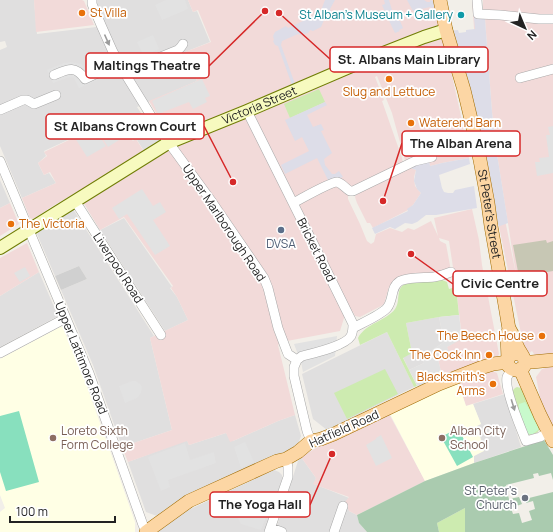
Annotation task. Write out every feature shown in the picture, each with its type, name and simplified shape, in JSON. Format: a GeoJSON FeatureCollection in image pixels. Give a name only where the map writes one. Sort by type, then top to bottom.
{"type":"FeatureCollection","features":[{"type":"Feature","properties":{"kind":"main road","name":"St Peter's Street"},"geometry":{"type":"LineString","coordinates":[[440,0],[446,30],[464,90],[480,160],[509,329],[507,335],[516,363],[551,436]]}},
{"type":"Feature","properties":{"kind":"main road","name":"Victoria Street"},"geometry":{"type":"LineString","coordinates":[[0,248],[168,143],[368,59],[446,30]]}},
{"type":"Feature","properties":{"kind":"main road","name":"Hatfield Road"},"geometry":{"type":"LineString","coordinates":[[147,532],[189,501],[277,461],[286,459],[298,452],[311,441],[334,434],[439,384],[493,364],[553,360]]}},
{"type":"Feature","properties":{"kind":"street","name":"Upper Marlborough Road"},"geometry":{"type":"LineString","coordinates":[[92,0],[92,4],[100,25],[119,64],[157,127],[212,202],[264,278],[278,328],[288,354],[297,360]]}},
{"type":"Feature","properties":{"kind":"street"},"geometry":{"type":"LineString","coordinates":[[477,0],[478,14],[553,19]]}},
{"type":"Feature","properties":{"kind":"street"},"geometry":{"type":"LineString","coordinates":[[124,72],[178,50],[183,44]]}},
{"type":"Feature","properties":{"kind":"street"},"geometry":{"type":"LineString","coordinates":[[54,75],[71,69],[77,70],[85,79],[119,64]]}},
{"type":"Feature","properties":{"kind":"street"},"geometry":{"type":"LineString","coordinates":[[520,78],[553,69]]}},
{"type":"Feature","properties":{"kind":"street"},"geometry":{"type":"LineString","coordinates":[[0,110],[23,100],[27,100],[34,104],[56,95]]}},
{"type":"Feature","properties":{"kind":"street","name":"Bricket Road"},"geometry":{"type":"LineString","coordinates":[[247,111],[351,320],[353,328]]}},
{"type":"Feature","properties":{"kind":"street"},"geometry":{"type":"LineString","coordinates":[[293,203],[336,182],[350,191],[354,191],[415,161],[432,157]]}},
{"type":"Feature","properties":{"kind":"street","name":"Upper Lattimore Road"},"geometry":{"type":"LineString","coordinates":[[1,165],[89,373],[143,525],[147,532]]}},
{"type":"Feature","properties":{"kind":"street","name":"Liverpool Road"},"geometry":{"type":"LineString","coordinates":[[75,201],[161,335]]}},
{"type":"Feature","properties":{"kind":"street"},"geometry":{"type":"LineString","coordinates":[[311,441],[307,431],[294,376],[294,367],[297,360],[302,356],[344,343],[350,337],[353,328],[384,311],[390,304],[394,288],[401,281],[435,277],[452,272]]}},
{"type":"Feature","properties":{"kind":"street"},"geometry":{"type":"LineString","coordinates":[[0,353],[66,318]]}},
{"type":"Feature","properties":{"kind":"street","name":"St Peter's Street"},"geometry":{"type":"LineString","coordinates":[[516,363],[507,376],[506,384],[517,420],[526,441],[540,436],[551,436]]}},
{"type":"Feature","properties":{"kind":"street"},"geometry":{"type":"LineString","coordinates":[[282,532],[270,530],[288,477],[286,459]]}},
{"type":"Feature","properties":{"kind":"street"},"geometry":{"type":"LineString","coordinates":[[334,532],[344,506]]}},
{"type":"Feature","properties":{"kind":"shaded area"},"geometry":{"type":"Polygon","coordinates":[[[0,0],[34,0],[37,34],[105,26],[96,0],[188,0],[193,12],[197,11],[210,42],[185,52],[197,81],[137,107],[160,141],[144,151],[137,140],[134,141],[130,135],[122,139],[115,125],[102,132],[98,126],[44,151],[46,156],[38,163],[44,175],[49,173],[56,183],[22,198],[0,146],[0,50],[7,47],[5,41],[0,42],[0,0]]]}},
{"type":"Feature","properties":{"kind":"shaded area"},"geometry":{"type":"Polygon","coordinates":[[[34,0],[82,0],[84,1],[94,25],[36,32],[34,0]]]}},
{"type":"Feature","properties":{"kind":"shaded area"},"geometry":{"type":"Polygon","coordinates":[[[166,0],[185,0],[188,9],[162,20],[155,5],[166,0]]]}},
{"type":"Feature","properties":{"kind":"shaded area"},"geometry":{"type":"Polygon","coordinates":[[[188,0],[435,0],[469,158],[430,166],[429,162],[409,167],[416,170],[414,177],[415,186],[421,193],[413,205],[408,210],[373,228],[370,223],[367,223],[355,197],[357,191],[406,164],[392,113],[377,76],[375,77],[384,100],[382,101],[403,164],[348,194],[348,199],[367,241],[371,244],[374,242],[376,234],[390,228],[402,232],[408,228],[414,230],[431,221],[438,236],[434,218],[472,209],[479,240],[482,265],[499,354],[498,356],[442,376],[437,355],[448,352],[447,347],[462,338],[449,241],[439,238],[440,241],[446,244],[451,271],[393,282],[389,287],[384,304],[360,317],[355,316],[353,312],[344,318],[340,331],[287,341],[278,345],[295,415],[230,442],[226,433],[189,445],[187,441],[128,462],[122,447],[172,430],[150,338],[188,320],[171,288],[173,286],[124,217],[100,230],[77,192],[35,218],[30,218],[22,198],[56,183],[50,172],[44,175],[38,163],[47,156],[44,152],[98,126],[102,132],[115,125],[122,139],[129,135],[133,141],[136,139],[150,161],[182,143],[372,64],[373,66],[369,54],[170,137],[149,101],[197,81],[185,52],[211,42],[198,10],[193,12],[188,0]]]}},
{"type":"Feature","properties":{"kind":"shaded area"},"geometry":{"type":"Polygon","coordinates":[[[325,0],[335,0],[330,9],[331,11],[327,13],[321,27],[313,31],[310,30],[308,33],[301,35],[298,34],[282,41],[281,45],[295,84],[292,85],[278,46],[275,45],[273,41],[273,36],[275,32],[286,26],[288,28],[320,13],[325,0]]]}},
{"type":"Feature","properties":{"kind":"shaded area"},"geometry":{"type":"Polygon","coordinates":[[[384,0],[389,0],[392,10],[394,10],[398,21],[400,21],[403,28],[399,30],[400,31],[395,33],[382,5],[385,4],[384,0]]]}},
{"type":"Feature","properties":{"kind":"shaded area"},"geometry":{"type":"Polygon","coordinates":[[[407,0],[424,0],[430,2],[430,0],[435,0],[438,6],[413,11],[407,0]]]}},
{"type":"Feature","properties":{"kind":"shaded area"},"geometry":{"type":"Polygon","coordinates":[[[472,0],[481,0],[486,70],[501,200],[516,274],[496,148],[483,0],[553,0],[553,355],[536,357],[532,351],[528,354],[524,348],[493,197],[472,0]]]}},
{"type":"Feature","properties":{"kind":"shaded area"},"geometry":{"type":"Polygon","coordinates":[[[474,18],[485,19],[496,148],[508,223],[500,226],[493,225],[467,88],[469,83],[458,49],[450,31],[458,30],[459,33],[466,32],[466,30],[475,29],[474,18]]]}},
{"type":"Feature","properties":{"kind":"shaded area"},"geometry":{"type":"Polygon","coordinates":[[[153,35],[159,49],[144,56],[137,42],[153,35]]]}},
{"type":"Feature","properties":{"kind":"shaded area"},"geometry":{"type":"Polygon","coordinates":[[[71,62],[81,64],[89,73],[94,71],[98,80],[79,88],[74,78],[71,77],[53,83],[47,70],[64,63],[71,62]]]}},
{"type":"Feature","properties":{"kind":"shaded area"},"geometry":{"type":"Polygon","coordinates":[[[202,79],[210,96],[205,98],[207,102],[193,109],[189,102],[158,114],[152,101],[202,79]]]}},
{"type":"Feature","properties":{"kind":"shaded area"},"geometry":{"type":"Polygon","coordinates":[[[325,102],[327,105],[307,115],[313,127],[321,124],[324,130],[321,131],[332,153],[324,159],[325,165],[332,174],[339,171],[343,177],[329,182],[317,158],[285,174],[281,165],[309,151],[302,137],[295,141],[285,120],[325,102]]]}},
{"type":"Feature","properties":{"kind":"shaded area"},"geometry":{"type":"Polygon","coordinates":[[[553,126],[553,173],[537,176],[535,162],[540,162],[539,158],[549,157],[546,135],[550,135],[548,127],[553,126]]]}},
{"type":"Feature","properties":{"kind":"shaded area"},"geometry":{"type":"Polygon","coordinates":[[[113,127],[119,140],[108,147],[100,134],[113,127]]]}},
{"type":"Feature","properties":{"kind":"shaded area"},"geometry":{"type":"Polygon","coordinates":[[[95,129],[106,146],[87,157],[75,138],[95,129]]]}},
{"type":"Feature","properties":{"kind":"shaded area"},"geometry":{"type":"Polygon","coordinates":[[[469,158],[470,164],[439,175],[444,192],[453,193],[455,190],[474,186],[477,208],[436,215],[426,215],[412,224],[405,223],[395,229],[390,227],[375,234],[372,228],[408,211],[407,209],[413,205],[421,193],[417,189],[414,181],[416,170],[408,167],[429,161],[430,166],[469,158]]]}},
{"type":"Feature","properties":{"kind":"shaded area"},"geometry":{"type":"Polygon","coordinates":[[[0,180],[10,203],[0,208],[0,180]]]}},
{"type":"Feature","properties":{"kind":"shaded area"},"geometry":{"type":"Polygon","coordinates":[[[142,189],[153,206],[160,202],[166,212],[153,220],[170,246],[155,255],[127,214],[119,219],[112,208],[142,189]]]}},
{"type":"Feature","properties":{"kind":"shaded area"},"geometry":{"type":"Polygon","coordinates":[[[10,203],[19,224],[0,236],[0,208],[10,203]]]}},
{"type":"Feature","properties":{"kind":"shaded area"},"geometry":{"type":"Polygon","coordinates":[[[73,209],[154,336],[150,338],[172,430],[122,447],[93,365],[61,290],[87,279],[79,266],[55,276],[37,234],[73,209]]]}},
{"type":"Feature","properties":{"kind":"shaded area"},"geometry":{"type":"Polygon","coordinates":[[[124,218],[172,287],[170,288],[177,297],[188,320],[165,331],[100,230],[124,218]]]}},
{"type":"Feature","properties":{"kind":"shaded area"},"geometry":{"type":"Polygon","coordinates":[[[546,240],[547,243],[553,241],[553,271],[519,277],[513,245],[546,240]]]}},
{"type":"Feature","properties":{"kind":"shaded area"},"geometry":{"type":"Polygon","coordinates":[[[27,243],[39,272],[0,296],[0,258],[27,243]]]}},
{"type":"Feature","properties":{"kind":"shaded area"},"geometry":{"type":"Polygon","coordinates":[[[79,266],[87,279],[61,290],[55,276],[79,266]]]}},
{"type":"Feature","properties":{"kind":"shaded area"},"geometry":{"type":"Polygon","coordinates":[[[25,267],[30,276],[20,282],[14,273],[25,267]]]}},
{"type":"Feature","properties":{"kind":"shaded area"},"geometry":{"type":"Polygon","coordinates":[[[39,272],[58,316],[0,347],[0,296],[39,272]]]}},
{"type":"Feature","properties":{"kind":"shaded area"},"geometry":{"type":"Polygon","coordinates":[[[459,315],[462,339],[447,347],[449,352],[437,355],[442,376],[418,387],[409,370],[424,363],[422,357],[444,342],[439,317],[459,315]]]}},
{"type":"Feature","properties":{"kind":"shaded area"},"geometry":{"type":"Polygon","coordinates":[[[439,317],[444,342],[422,357],[424,363],[409,370],[403,357],[412,353],[406,323],[439,317]]]}},
{"type":"Feature","properties":{"kind":"shaded area","name":"Loreto Sixth Form College"},"geometry":{"type":"Polygon","coordinates":[[[62,326],[80,367],[114,462],[135,522],[135,532],[0,532],[0,512],[5,508],[0,495],[0,359],[62,326]]]}},
{"type":"Feature","properties":{"kind":"shaded area"},"geometry":{"type":"Polygon","coordinates":[[[387,332],[414,387],[327,430],[313,419],[302,374],[387,332]]]}},
{"type":"Feature","properties":{"kind":"shaded area"},"geometry":{"type":"Polygon","coordinates":[[[337,336],[335,356],[303,372],[294,344],[337,336]]]}},
{"type":"Feature","properties":{"kind":"shaded area"},"geometry":{"type":"Polygon","coordinates":[[[553,366],[553,430],[541,402],[536,377],[542,369],[553,366]]]}},
{"type":"Feature","properties":{"kind":"shaded area"},"geometry":{"type":"Polygon","coordinates":[[[490,370],[497,373],[503,394],[466,406],[458,382],[490,370]]]}},
{"type":"Feature","properties":{"kind":"shaded area"},"geometry":{"type":"Polygon","coordinates":[[[136,381],[141,385],[141,393],[137,398],[125,403],[119,386],[136,381]]]}},
{"type":"Feature","properties":{"kind":"shaded area","name":"Alban City School"},"geometry":{"type":"Polygon","coordinates":[[[458,382],[466,406],[473,404],[481,424],[477,426],[484,451],[474,456],[474,463],[425,481],[390,414],[458,382]]]}},
{"type":"Feature","properties":{"kind":"shaded area"},"geometry":{"type":"Polygon","coordinates":[[[505,394],[521,447],[474,463],[474,456],[484,450],[477,425],[481,424],[473,404],[505,394]]]}},
{"type":"Feature","properties":{"kind":"shaded area"},"geometry":{"type":"Polygon","coordinates":[[[387,410],[425,481],[357,515],[349,511],[345,502],[349,497],[313,484],[316,478],[301,457],[325,441],[387,410]]]}},
{"type":"Feature","properties":{"kind":"shaded area"},"geometry":{"type":"Polygon","coordinates":[[[295,415],[301,436],[298,444],[292,449],[242,470],[180,500],[157,516],[146,512],[128,462],[187,440],[189,445],[226,433],[233,441],[295,415]]]}},
{"type":"Feature","properties":{"kind":"shaded area"},"geometry":{"type":"Polygon","coordinates":[[[381,435],[392,458],[376,466],[366,445],[381,435]]]}},
{"type":"Feature","properties":{"kind":"shaded area"},"geometry":{"type":"Polygon","coordinates":[[[544,440],[553,455],[553,480],[551,473],[539,476],[538,473],[533,474],[534,478],[506,485],[506,488],[509,499],[519,497],[522,504],[511,508],[513,514],[519,513],[522,523],[532,520],[529,511],[535,509],[533,501],[526,503],[525,499],[553,492],[553,532],[465,532],[465,508],[437,523],[439,532],[367,532],[359,523],[357,515],[425,481],[544,440]]]}},
{"type":"Feature","properties":{"kind":"shaded area"},"geometry":{"type":"Polygon","coordinates":[[[245,442],[254,462],[241,468],[234,447],[245,442]]]}},
{"type":"Feature","properties":{"kind":"shaded area"},"geometry":{"type":"Polygon","coordinates":[[[185,443],[190,460],[214,452],[216,463],[168,480],[170,487],[161,491],[148,457],[185,443]]]}},
{"type":"Feature","properties":{"kind":"shaded area"},"geometry":{"type":"Polygon","coordinates":[[[301,457],[316,478],[314,484],[349,498],[349,511],[357,515],[359,523],[367,532],[275,532],[298,461],[301,457]]]}},
{"type":"Feature","properties":{"kind":"shaded area"},"geometry":{"type":"Polygon","coordinates":[[[274,470],[282,475],[282,479],[265,532],[157,532],[182,513],[274,470]]]}},
{"type":"Feature","properties":{"kind":"shaded area"},"geometry":{"type":"Polygon","coordinates":[[[246,500],[251,509],[267,515],[261,530],[241,524],[232,506],[246,500]]]}},
{"type":"Feature","properties":{"kind":"green space"},"geometry":{"type":"Polygon","coordinates":[[[319,89],[325,102],[290,118],[284,104],[319,89]]]}},
{"type":"Feature","properties":{"kind":"green space"},"geometry":{"type":"Polygon","coordinates":[[[440,279],[447,282],[449,289],[456,287],[459,315],[406,323],[412,353],[403,358],[417,386],[414,387],[387,332],[360,345],[358,338],[371,325],[387,316],[395,309],[402,286],[405,284],[440,279]]]}},
{"type":"Feature","properties":{"kind":"green space"},"geometry":{"type":"Polygon","coordinates":[[[385,369],[398,394],[347,419],[334,393],[385,369]]]}},
{"type":"Feature","properties":{"kind":"green space"},"geometry":{"type":"Polygon","coordinates":[[[517,387],[523,387],[540,427],[539,431],[535,434],[529,435],[525,433],[512,391],[517,387]]]}},
{"type":"Feature","properties":{"kind":"green space"},"geometry":{"type":"Polygon","coordinates":[[[525,402],[538,427],[538,430],[533,434],[528,434],[519,410],[519,404],[525,402]]]}},
{"type":"Feature","properties":{"kind":"green space"},"geometry":{"type":"Polygon","coordinates":[[[19,411],[39,482],[6,491],[0,472],[0,416],[19,411]]]}},
{"type":"Feature","properties":{"kind":"green space"},"geometry":{"type":"Polygon","coordinates":[[[458,428],[473,457],[457,466],[441,437],[458,428]]]}},
{"type":"Feature","properties":{"kind":"green space"},"geometry":{"type":"Polygon","coordinates":[[[465,508],[465,532],[439,532],[437,523],[465,508]]]}},
{"type":"Feature","properties":{"kind":"place","name":"Maltings Theatre"},"geometry":{"type":"Point","coordinates":[265,11]}},
{"type":"Feature","properties":{"kind":"place","name":"St Villa"},"geometry":{"type":"Point","coordinates":[82,13]}},
{"type":"Feature","properties":{"kind":"place","name":"St. Albans Main Library"},"geometry":{"type":"Point","coordinates":[279,13]}},
{"type":"Feature","properties":{"kind":"place","name":"St Alban's Museum + Gallery"},"geometry":{"type":"Point","coordinates":[461,15]}},
{"type":"Feature","properties":{"kind":"place","name":"Slug and Lettuce"},"geometry":{"type":"Point","coordinates":[389,79]}},
{"type":"Feature","properties":{"kind":"place","name":"Waterend Barn"},"geometry":{"type":"Point","coordinates":[411,123]}},
{"type":"Feature","properties":{"kind":"place","name":"St Albans Crown Court"},"geometry":{"type":"Point","coordinates":[233,182]}},
{"type":"Feature","properties":{"kind":"place","name":"The Alban Arena"},"geometry":{"type":"Point","coordinates":[383,201]}},
{"type":"Feature","properties":{"kind":"place","name":"The Victoria"},"geometry":{"type":"Point","coordinates":[11,224]}},
{"type":"Feature","properties":{"kind":"place","name":"DVSA"},"geometry":{"type":"Point","coordinates":[281,230]}},
{"type":"Feature","properties":{"kind":"place","name":"Civic Centre"},"geometry":{"type":"Point","coordinates":[411,254]}},
{"type":"Feature","properties":{"kind":"place","name":"The Beech House"},"geometry":{"type":"Point","coordinates":[542,336]}},
{"type":"Feature","properties":{"kind":"place","name":"The Cock Inn"},"geometry":{"type":"Point","coordinates":[489,355]}},
{"type":"Feature","properties":{"kind":"place","name":"Blacksmith's Arms"},"geometry":{"type":"Point","coordinates":[493,384]}},
{"type":"Feature","properties":{"kind":"place","name":"Loreto Sixth Form College"},"geometry":{"type":"Point","coordinates":[53,438]}},
{"type":"Feature","properties":{"kind":"place","name":"Alban City School"},"geometry":{"type":"Point","coordinates":[442,438]}},
{"type":"Feature","properties":{"kind":"place","name":"The Yoga Hall"},"geometry":{"type":"Point","coordinates":[332,454]}},
{"type":"Feature","properties":{"kind":"place","name":"St Peter's Church"},"geometry":{"type":"Point","coordinates":[525,498]}}]}
